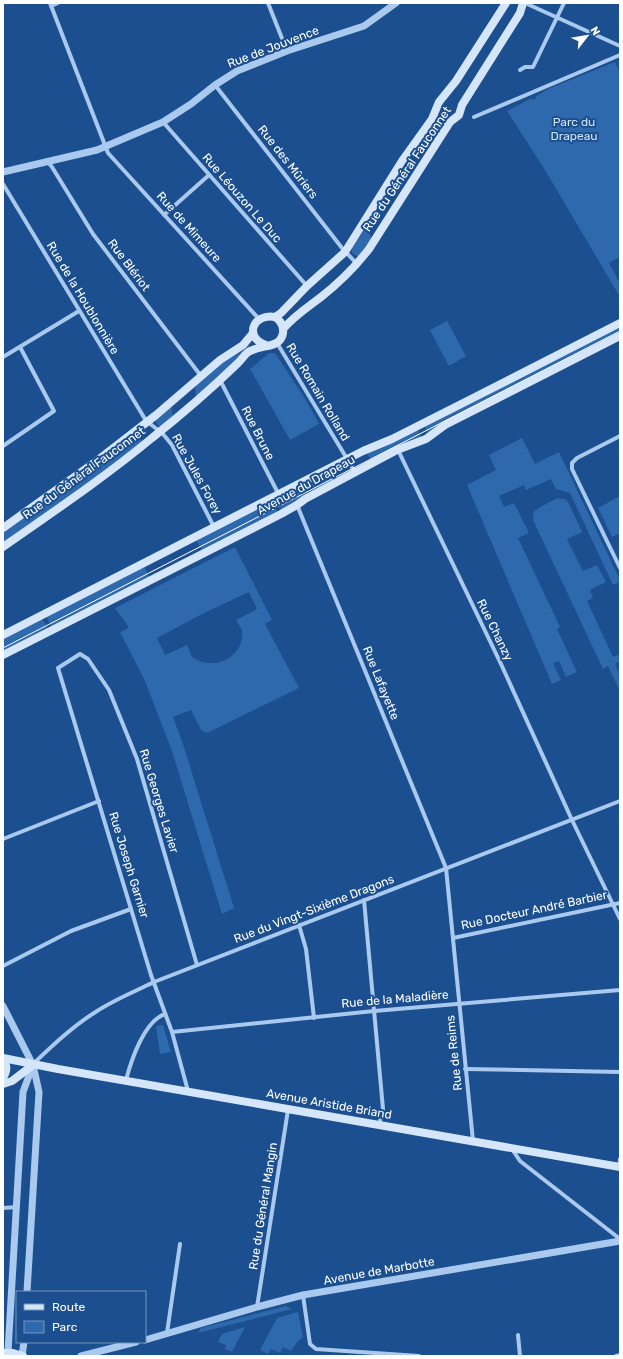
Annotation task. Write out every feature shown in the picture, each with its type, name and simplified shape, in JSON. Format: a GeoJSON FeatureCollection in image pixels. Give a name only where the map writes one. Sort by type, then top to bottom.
{"type":"FeatureCollection","features":[{"type":"Feature","properties":{"kind":"main road","name":"Rue du Général Fauconnet"},"geometry":{"type":"LineString","coordinates":[[275,317],[345,252],[402,161],[432,119],[439,102],[456,82],[506,3]]}},
{"type":"Feature","properties":{"kind":"main road","name":"Rue du Général Fauconnet"},"geometry":{"type":"LineString","coordinates":[[3,547],[71,499],[160,432],[247,353],[258,347],[277,343],[282,336],[283,329],[296,316],[332,288],[357,264],[369,249],[450,122],[459,115],[462,104],[520,13],[524,3]]}},
{"type":"Feature","properties":{"kind":"main road"},"geometry":{"type":"LineString","coordinates":[[259,319],[265,316],[275,317],[280,321],[283,329]]}},
{"type":"Feature","properties":{"kind":"main road","name":"Rue du Général Fauconnet"},"geometry":{"type":"LineString","coordinates":[[3,528],[92,464],[147,422],[220,360],[243,345],[253,333],[254,325],[259,319]]}},
{"type":"Feature","properties":{"kind":"main road","name":"Avenue du Drapeau"},"geometry":{"type":"LineString","coordinates":[[3,635],[620,323]]}},
{"type":"Feature","properties":{"kind":"main road"},"geometry":{"type":"LineString","coordinates":[[253,333],[258,341],[266,345]]}},
{"type":"Feature","properties":{"kind":"main road","name":"Avenue du Drapeau"},"geometry":{"type":"LineString","coordinates":[[3,655],[298,505],[305,499],[398,450],[426,439],[445,425],[620,336]]}},
{"type":"Feature","properties":{"kind":"main road"},"geometry":{"type":"LineString","coordinates":[[3,1059],[7,1065],[7,1068],[3,1078]]}},
{"type":"Feature","properties":{"kind":"main road","name":"Avenue Aristide Briand"},"geometry":{"type":"LineString","coordinates":[[3,1059],[512,1148],[620,1164]]}},
{"type":"Feature","properties":{"kind":"main road"},"geometry":{"type":"LineString","coordinates":[[3,1084],[12,1082],[33,1065]]}},
{"type":"Feature","properties":{"kind":"main road"},"geometry":{"type":"LineString","coordinates":[[6,1352],[22,1356]]}},
{"type":"Feature","properties":{"kind":"street"},"geometry":{"type":"LineString","coordinates":[[50,4],[58,3]]}},
{"type":"Feature","properties":{"kind":"street"},"geometry":{"type":"LineString","coordinates":[[268,3],[287,51]]}},
{"type":"Feature","properties":{"kind":"street"},"geometry":{"type":"LineString","coordinates":[[524,3],[620,46]]}},
{"type":"Feature","properties":{"kind":"street"},"geometry":{"type":"LineString","coordinates":[[520,70],[525,67],[533,67],[564,3]]}},
{"type":"Feature","properties":{"kind":"street","name":"Rue de Mimeure"},"geometry":{"type":"LineString","coordinates":[[50,4],[108,153],[259,319]]}},
{"type":"Feature","properties":{"kind":"street","name":"Rue de Jouvence"},"geometry":{"type":"LineString","coordinates":[[3,172],[105,147],[163,122],[237,71],[287,51],[364,26],[392,5]]}},
{"type":"Feature","properties":{"kind":"street"},"geometry":{"type":"LineString","coordinates":[[474,117],[620,55]]}},
{"type":"Feature","properties":{"kind":"street","name":"Rue des Mûriers"},"geometry":{"type":"LineString","coordinates":[[215,85],[345,252]]}},
{"type":"Feature","properties":{"kind":"street","name":"Rue Léouzon Le Duc"},"geometry":{"type":"LineString","coordinates":[[163,122],[307,286]]}},
{"type":"Feature","properties":{"kind":"street","name":"Rue Blériot"},"geometry":{"type":"LineString","coordinates":[[47,161],[52,166],[93,234],[202,376]]}},
{"type":"Feature","properties":{"kind":"street"},"geometry":{"type":"LineString","coordinates":[[164,215],[209,175]]}},
{"type":"Feature","properties":{"kind":"street","name":"Rue de la Houblonnière"},"geometry":{"type":"LineString","coordinates":[[3,184],[147,422]]}},
{"type":"Feature","properties":{"kind":"street"},"geometry":{"type":"LineString","coordinates":[[345,252],[357,264]]}},
{"type":"Feature","properties":{"kind":"street"},"geometry":{"type":"LineString","coordinates":[[3,357],[79,311]]}},
{"type":"Feature","properties":{"kind":"street","name":"Rue Romain Rolland"},"geometry":{"type":"LineString","coordinates":[[277,343],[355,472]]}},
{"type":"Feature","properties":{"kind":"street"},"geometry":{"type":"LineString","coordinates":[[3,446],[54,411],[20,347]]}},
{"type":"Feature","properties":{"kind":"street","name":"Rue Brune"},"geometry":{"type":"LineString","coordinates":[[220,379],[279,495]]}},
{"type":"Feature","properties":{"kind":"street","name":"Rue du Général Fauconnet"},"geometry":{"type":"LineString","coordinates":[[147,422],[160,432]]}},
{"type":"Feature","properties":{"kind":"street","name":"Rue Jules Forey"},"geometry":{"type":"LineString","coordinates":[[160,432],[172,445],[214,528]]}},
{"type":"Feature","properties":{"kind":"street"},"geometry":{"type":"LineString","coordinates":[[620,436],[577,458],[572,463],[572,469],[620,568]]}},
{"type":"Feature","properties":{"kind":"street","name":"Rue Chanzy"},"geometry":{"type":"LineString","coordinates":[[398,450],[501,664],[572,820],[620,919]]}},
{"type":"Feature","properties":{"kind":"street","name":"Rue Lafayette"},"geometry":{"type":"LineString","coordinates":[[298,505],[446,868]]}},
{"type":"Feature","properties":{"kind":"street","name":"Rue Joseph Garnier"},"geometry":{"type":"LineString","coordinates":[[80,654],[58,668],[154,982],[172,1032],[188,1092]]}},
{"type":"Feature","properties":{"kind":"street","name":"Rue Georges Lavier"},"geometry":{"type":"LineString","coordinates":[[80,654],[88,659],[109,690],[137,759],[197,965]]}},
{"type":"Feature","properties":{"kind":"street"},"geometry":{"type":"LineString","coordinates":[[3,840],[99,801]]}},
{"type":"Feature","properties":{"kind":"street","name":"Rue du Vingt-Sixième Dragons"},"geometry":{"type":"LineString","coordinates":[[33,1065],[52,1046],[94,1013],[110,1003],[154,982],[620,801]]}},
{"type":"Feature","properties":{"kind":"street","name":"Rue de Reims"},"geometry":{"type":"LineString","coordinates":[[446,868],[473,1141]]}},
{"type":"Feature","properties":{"kind":"street"},"geometry":{"type":"LineString","coordinates":[[364,900],[383,1109],[379,1125]]}},
{"type":"Feature","properties":{"kind":"street","name":"Rue Docteur André Barbier"},"geometry":{"type":"LineString","coordinates":[[453,938],[620,902]]}},
{"type":"Feature","properties":{"kind":"street"},"geometry":{"type":"LineString","coordinates":[[3,966],[71,931],[132,909]]}},
{"type":"Feature","properties":{"kind":"street"},"geometry":{"type":"LineString","coordinates":[[299,925],[306,949],[314,1018]]}},
{"type":"Feature","properties":{"kind":"street","name":"Rue de la Maladière"},"geometry":{"type":"LineString","coordinates":[[172,1032],[374,1011],[620,990]]}},
{"type":"Feature","properties":{"kind":"street"},"geometry":{"type":"LineString","coordinates":[[3,1006],[33,1065],[39,1093],[27,1291]]}},
{"type":"Feature","properties":{"kind":"street"},"geometry":{"type":"LineString","coordinates":[[126,1081],[138,1046],[149,1026],[159,1016],[165,1014]]}},
{"type":"Feature","properties":{"kind":"street"},"geometry":{"type":"LineString","coordinates":[[6,1352],[17,1207],[23,1092],[33,1065]]}},
{"type":"Feature","properties":{"kind":"street"},"geometry":{"type":"LineString","coordinates":[[465,1069],[620,1072]]}},
{"type":"Feature","properties":{"kind":"street","name":"Rue du Général Mangin"},"geometry":{"type":"LineString","coordinates":[[257,1307],[288,1109]]}},
{"type":"Feature","properties":{"kind":"street"},"geometry":{"type":"LineString","coordinates":[[512,1148],[520,1161],[620,1240]]}},
{"type":"Feature","properties":{"kind":"street"},"geometry":{"type":"LineString","coordinates":[[3,1208],[32,1207]]}},
{"type":"Feature","properties":{"kind":"street","name":"Avenue de Marbotte"},"geometry":{"type":"LineString","coordinates":[[146,1340],[303,1295],[620,1240]]}},
{"type":"Feature","properties":{"kind":"street"},"geometry":{"type":"LineString","coordinates":[[167,1333],[180,1244]]}},
{"type":"Feature","properties":{"kind":"street"},"geometry":{"type":"LineString","coordinates":[[303,1295],[310,1344],[316,1349],[419,1356]]}},
{"type":"Feature","properties":{"kind":"street"},"geometry":{"type":"LineString","coordinates":[[518,1335],[520,1356]]}},
{"type":"Feature","properties":{"kind":"street"},"geometry":{"type":"LineString","coordinates":[[22,1356],[24,1343]]}},
{"type":"Feature","properties":{"kind":"street"},"geometry":{"type":"LineString","coordinates":[[81,1356],[132,1343]]}},
{"type":"Feature","properties":{"kind":"street"},"geometry":{"type":"LineString","coordinates":[[616,1356],[620,1355]]}},
{"type":"Feature","properties":{"kind":"green space","name":"Parc du Drapeau"},"geometry":{"type":"Polygon","coordinates":[[[615,62],[620,73],[620,257],[609,263],[618,280],[620,280],[620,297],[545,170],[507,111],[532,98],[533,100],[536,98],[535,97],[548,89],[615,62]]]}},
{"type":"Feature","properties":{"kind":"green space"},"geometry":{"type":"Polygon","coordinates":[[[366,228],[372,238],[359,256],[357,256],[352,253],[352,247],[366,228]]]}},
{"type":"Feature","properties":{"kind":"green space"},"geometry":{"type":"Polygon","coordinates":[[[447,321],[466,356],[449,366],[430,330],[447,321]]]}},
{"type":"Feature","properties":{"kind":"green space"},"geometry":{"type":"Polygon","coordinates":[[[620,325],[620,333],[429,435],[424,425],[620,325]]]}},
{"type":"Feature","properties":{"kind":"green space"},"geometry":{"type":"Polygon","coordinates":[[[248,345],[250,347],[242,356],[196,398],[195,385],[224,360],[248,345]]]}},
{"type":"Feature","properties":{"kind":"green space"},"geometry":{"type":"Polygon","coordinates":[[[269,353],[275,353],[306,400],[319,424],[290,440],[250,369],[269,353]]]}},
{"type":"Feature","properties":{"kind":"green space"},"geometry":{"type":"Polygon","coordinates":[[[171,405],[173,417],[160,427],[155,419],[171,405]]]}},
{"type":"Feature","properties":{"kind":"green space"},"geometry":{"type":"Polygon","coordinates":[[[417,429],[422,438],[371,460],[367,453],[417,429]]]}},
{"type":"Feature","properties":{"kind":"green space"},"geometry":{"type":"Polygon","coordinates":[[[137,433],[143,442],[104,472],[3,543],[3,530],[137,433]]]}},
{"type":"Feature","properties":{"kind":"green space"},"geometry":{"type":"Polygon","coordinates":[[[522,438],[535,464],[559,452],[620,580],[620,582],[613,585],[570,493],[556,489],[551,479],[526,490],[524,485],[499,496],[504,507],[514,503],[529,533],[518,538],[560,627],[557,629],[577,672],[566,677],[559,661],[553,663],[561,680],[552,684],[467,485],[496,470],[489,455],[522,438]]]}},
{"type":"Feature","properties":{"kind":"green space"},"geometry":{"type":"Polygon","coordinates":[[[330,471],[334,480],[281,511],[276,499],[330,471]]]}},
{"type":"Feature","properties":{"kind":"green space"},"geometry":{"type":"Polygon","coordinates":[[[620,496],[620,533],[612,537],[598,508],[620,496]]]}},
{"type":"Feature","properties":{"kind":"green space"},"geometry":{"type":"Polygon","coordinates":[[[557,498],[565,499],[568,502],[582,532],[567,539],[583,571],[597,565],[606,582],[590,590],[593,598],[587,601],[613,657],[620,654],[620,661],[615,664],[620,675],[620,691],[608,666],[603,669],[533,520],[535,510],[557,498]]]}},
{"type":"Feature","properties":{"kind":"green space"},"geometry":{"type":"Polygon","coordinates":[[[272,501],[278,513],[202,551],[196,540],[272,501]]]}},
{"type":"Feature","properties":{"kind":"green space"},"geometry":{"type":"Polygon","coordinates":[[[235,547],[272,620],[265,624],[299,688],[207,733],[201,730],[191,710],[173,717],[183,744],[234,908],[222,914],[172,751],[145,681],[120,632],[129,628],[115,608],[235,547]],[[249,592],[202,614],[157,638],[165,655],[187,645],[191,654],[190,655],[198,661],[217,663],[233,655],[239,648],[242,639],[242,629],[236,620],[257,609],[249,592]]]}},
{"type":"Feature","properties":{"kind":"green space"},"geometry":{"type":"Polygon","coordinates":[[[144,566],[149,577],[52,628],[46,616],[144,566]]]}},
{"type":"Feature","properties":{"kind":"green space"},"geometry":{"type":"Polygon","coordinates":[[[42,618],[48,629],[3,652],[3,638],[42,618]]]}},
{"type":"Feature","properties":{"kind":"green space"},"geometry":{"type":"Polygon","coordinates":[[[163,1025],[171,1052],[160,1054],[156,1026],[163,1025]]]}},
{"type":"Feature","properties":{"kind":"green space"},"geometry":{"type":"Polygon","coordinates":[[[286,1306],[292,1309],[198,1333],[201,1328],[286,1306]]]}},
{"type":"Feature","properties":{"kind":"green space"},"geometry":{"type":"Polygon","coordinates":[[[298,1312],[303,1337],[297,1342],[291,1351],[283,1347],[280,1353],[271,1349],[268,1354],[260,1350],[277,1318],[298,1312]]]}},
{"type":"Feature","properties":{"kind":"green space"},"geometry":{"type":"Polygon","coordinates":[[[245,1327],[232,1352],[225,1349],[226,1345],[218,1342],[222,1334],[245,1327]]]}},
{"type":"Feature","properties":{"kind":"tram line"},"geometry":{"type":"LineString","coordinates":[[3,648],[620,331]]}}]}
